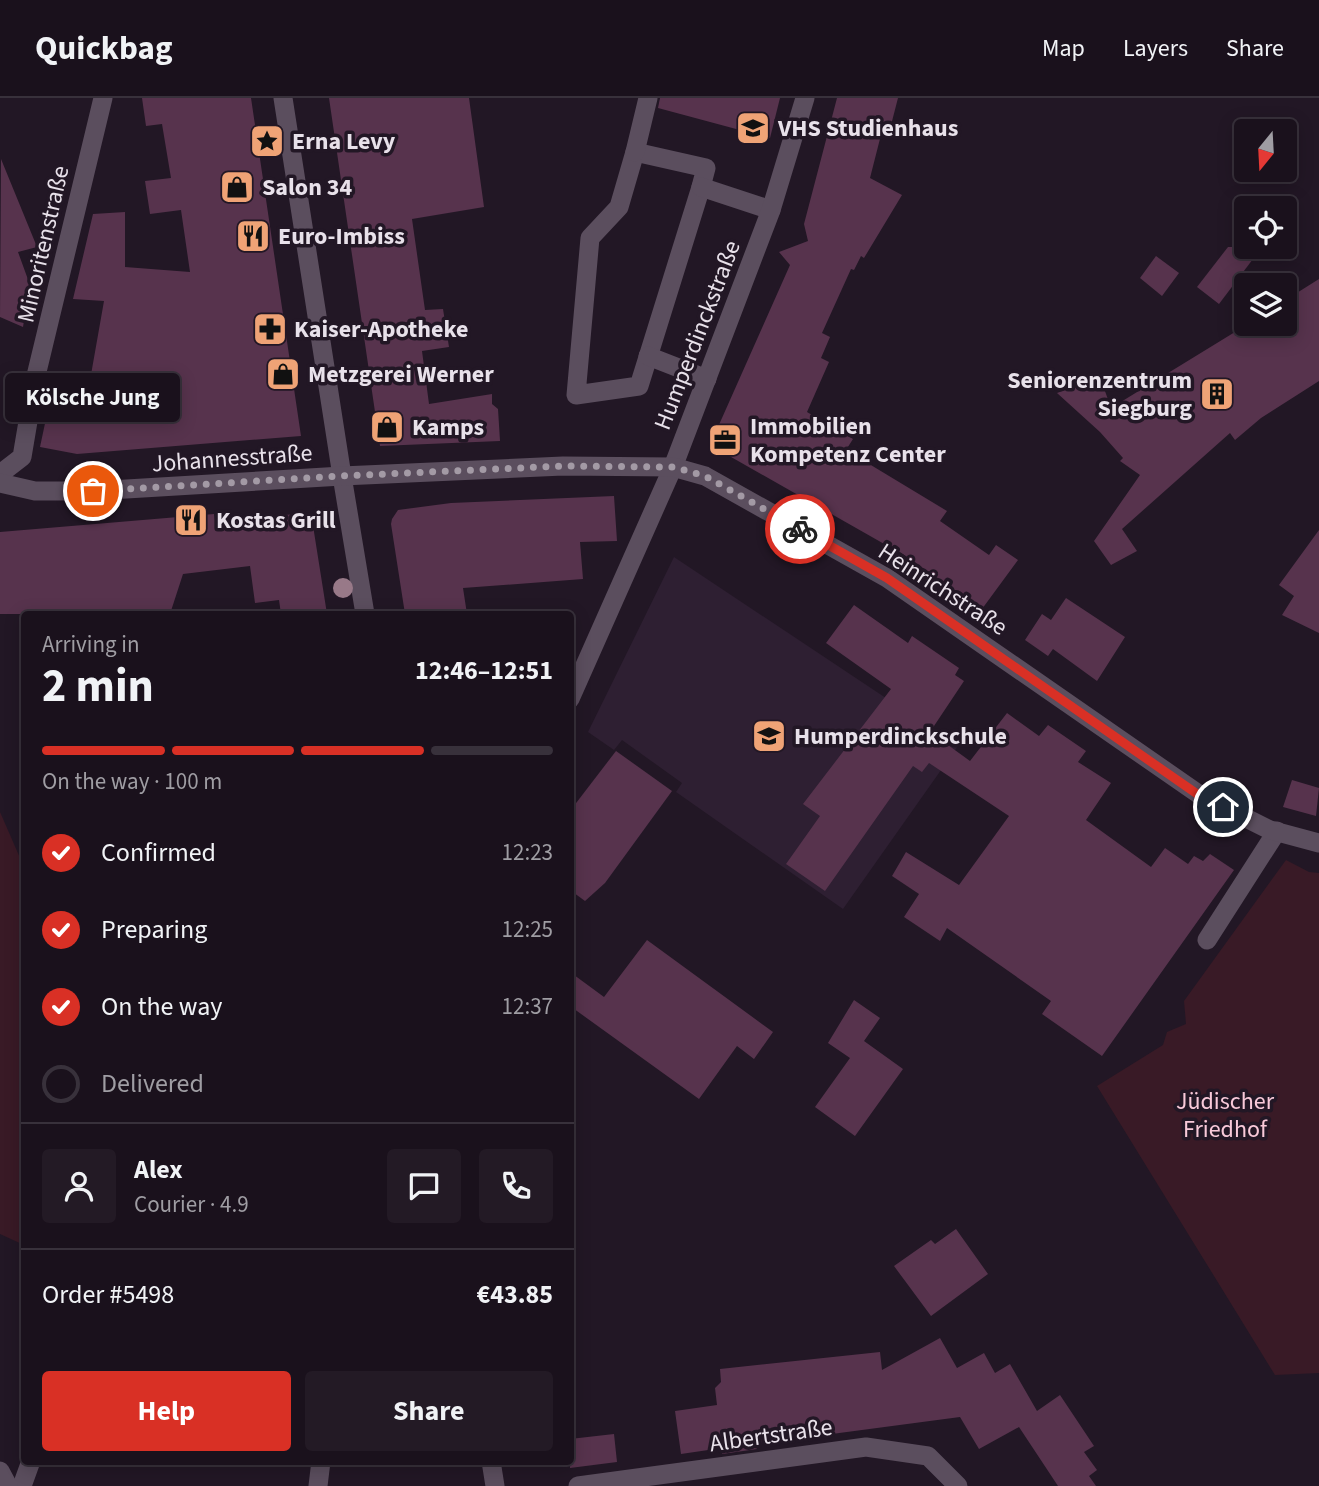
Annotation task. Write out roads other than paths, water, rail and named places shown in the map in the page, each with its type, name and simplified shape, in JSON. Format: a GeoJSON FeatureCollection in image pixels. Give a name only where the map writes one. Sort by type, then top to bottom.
{"type":"FeatureCollection","features":[{"type":"Feature","properties":{"kind":"street","name":"Minoritenstraße"},"geometry":{"type":"LineString","coordinates":[[0,474],[22,457],[35,380],[103,98]]}},
{"type":"Feature","properties":{"kind":"street"},"geometry":{"type":"LineString","coordinates":[[283,98],[364,611]]}},
{"type":"Feature","properties":{"kind":"street"},"geometry":{"type":"LineString","coordinates":[[635,152],[706,168],[639,386],[576,395],[590,238],[619,207],[648,98]]}},
{"type":"Feature","properties":{"kind":"street","name":"Humperdinckstraße"},"geometry":{"type":"LineString","coordinates":[[574,690],[673,467],[771,210],[805,98]]}},
{"type":"Feature","properties":{"kind":"street"},"geometry":{"type":"LineString","coordinates":[[701,187],[771,210]]}},
{"type":"Feature","properties":{"kind":"street"},"geometry":{"type":"LineString","coordinates":[[648,356],[706,379]]}},
{"type":"Feature","properties":{"kind":"street","name":"Heinrichstraße"},"geometry":{"type":"LineString","coordinates":[[341,476],[563,466],[673,467],[705,476],[887,578],[1200,796],[1277,831],[1319,843]]}},
{"type":"Feature","properties":{"kind":"street","name":"Johannesstraße"},"geometry":{"type":"LineString","coordinates":[[0,483],[35,491],[93,491],[341,476]]}},
{"type":"Feature","properties":{"kind":"street"},"geometry":{"type":"LineString","coordinates":[[1206,940],[1277,831]]}},
{"type":"Feature","properties":{"kind":"street","name":"Albertstraße"},"geometry":{"type":"LineString","coordinates":[[578,1486],[866,1447],[928,1456],[958,1486]]}},
{"type":"Feature","properties":{"kind":"street"},"geometry":{"type":"LineString","coordinates":[[22,1486],[30,1465]]}},
{"type":"Feature","properties":{"kind":"street"},"geometry":{"type":"LineString","coordinates":[[318,1486],[321,1465]]}},
{"type":"Feature","properties":{"kind":"street"},"geometry":{"type":"LineString","coordinates":[[492,1465],[495,1486]]}},
{"type":"Feature","properties":{"kind":"street"},"geometry":{"type":"LineString","coordinates":[[0,1471],[8,1486]]}},
{"type":"Feature","properties":{"kind":"place","name":"VHS Studienhaus"},"geometry":{"type":"Point","coordinates":[753,128]}},
{"type":"Feature","properties":{"kind":"place","name":"Erna Levy"},"geometry":{"type":"Point","coordinates":[267,141]}},
{"type":"Feature","properties":{"kind":"place","name":"Salon 34"},"geometry":{"type":"Point","coordinates":[237,187]}},
{"type":"Feature","properties":{"kind":"place","name":"Euro-Imbiss"},"geometry":{"type":"Point","coordinates":[253,236]}},
{"type":"Feature","properties":{"kind":"place","name":"Kaiser-Apotheke"},"geometry":{"type":"Point","coordinates":[270,329]}},
{"type":"Feature","properties":{"kind":"place","name":"Metzgerei Werner"},"geometry":{"type":"Point","coordinates":[283,374]}},
{"type":"Feature","properties":{"kind":"place","name":"Seniorenzentrum Siegburg"},"geometry":{"type":"Point","coordinates":[1217,394]}},
{"type":"Feature","properties":{"kind":"place","name":"Kamps"},"geometry":{"type":"Point","coordinates":[387,427]}},
{"type":"Feature","properties":{"kind":"place","name":"Immobilien Kompetenz Center"},"geometry":{"type":"Point","coordinates":[725,440]}},
{"type":"Feature","properties":{"kind":"place","name":"Kölsche Jung"},"geometry":{"type":"Point","coordinates":[93,491]}},
{"type":"Feature","properties":{"kind":"place","name":"Kostas Grill"},"geometry":{"type":"Point","coordinates":[191,520]}},
{"type":"Feature","properties":{"kind":"place","name":"Humperdinckschule"},"geometry":{"type":"Point","coordinates":[769,736]}},
{"type":"Feature","properties":{"kind":"park label","name":"Jüdischer Friedhof"},"geometry":{"type":"Point","coordinates":[1225,1115]}}]}
